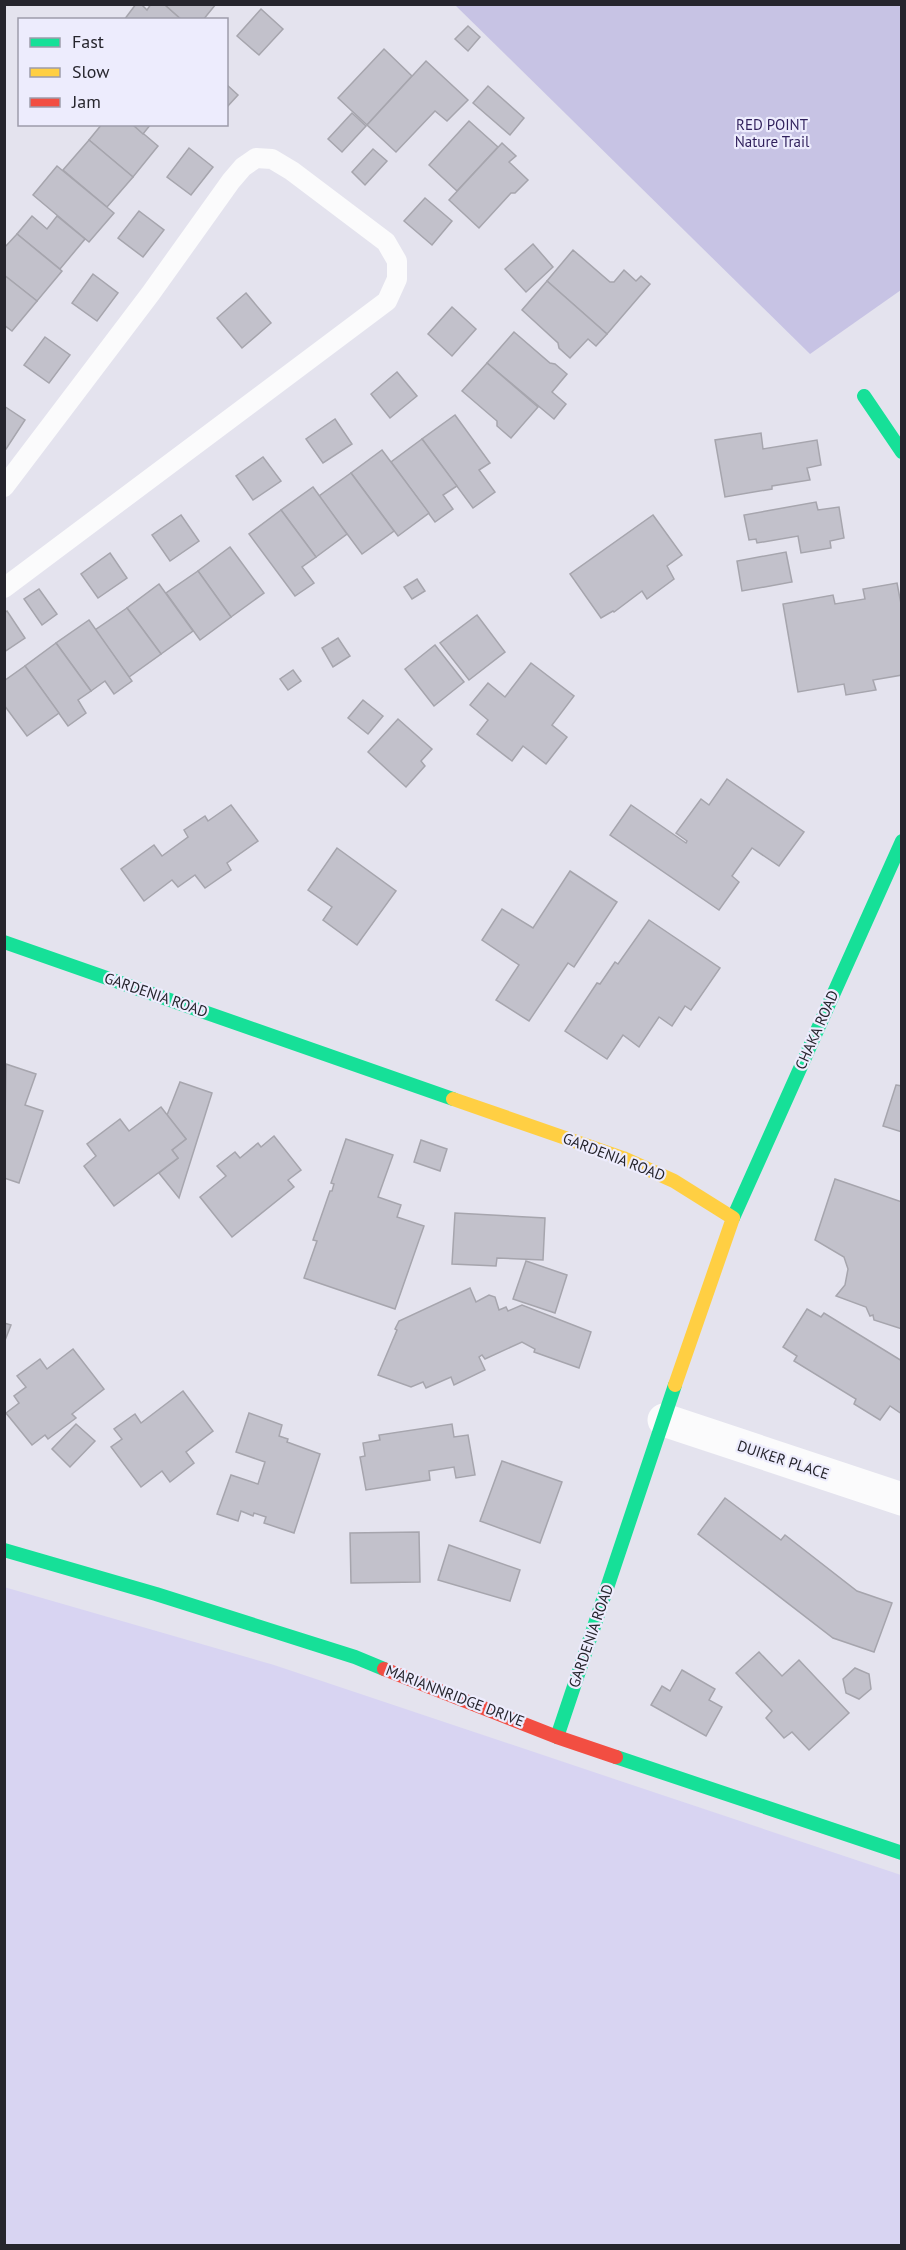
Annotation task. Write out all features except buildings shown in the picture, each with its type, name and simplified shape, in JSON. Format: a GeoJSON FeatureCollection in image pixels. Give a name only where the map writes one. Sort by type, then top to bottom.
{"type":"FeatureCollection","features":[{"type":"Feature","properties":{"kind":"street"},"geometry":{"type":"LineString","coordinates":[[864,396],[902,452]]}},
{"type":"Feature","properties":{"kind":"street","name":"CHAKA ROAD"},"geometry":{"type":"LineString","coordinates":[[733,1218],[902,841]]}},
{"type":"Feature","properties":{"kind":"street","name":"GARDENIA ROAD"},"geometry":{"type":"LineString","coordinates":[[4,942],[623,1158],[674,1181],[733,1218],[557,1737]]}},
{"type":"Feature","properties":{"kind":"street","name":"DUIKER PLACE"},"geometry":{"type":"LineString","coordinates":[[664,1420],[902,1499]]}},
{"type":"Feature","properties":{"kind":"street","name":"MARIANNRIDGE DRIVE"},"geometry":{"type":"LineString","coordinates":[[4,1550],[156,1594],[355,1657],[557,1737],[902,1853]]}},
{"type":"Feature","properties":{"kind":"lane"},"geometry":{"type":"LineString","coordinates":[[4,487],[151,293],[231,181],[243,167],[256,158],[272,159],[292,171],[386,242],[397,261],[397,279],[387,302],[4,588]]}},
{"type":"Feature","properties":{"kind":"shaded area"},"geometry":{"type":"Polygon","coordinates":[[[4,1587],[274,1665],[901,1875],[901,2245],[5,2245],[4,1587]]]}},
{"type":"Feature","properties":{"kind":"green space","name":"RED POINT Nature Trail"},"geometry":{"type":"Polygon","coordinates":[[[455,5],[901,5],[901,290],[810,354],[455,5]]]}},
{"type":"Feature","properties":{"kind":"traffic: fast"},"geometry":{"type":"LineString","coordinates":[[864,396],[902,452]]}},
{"type":"Feature","properties":{"kind":"traffic: fast"},"geometry":{"type":"LineString","coordinates":[[733,1218],[902,841]]}},
{"type":"Feature","properties":{"kind":"traffic: fast"},"geometry":{"type":"LineString","coordinates":[[4,942],[453,1099]]}},
{"type":"Feature","properties":{"kind":"traffic: fast"},"geometry":{"type":"LineString","coordinates":[[557,1737],[675,1385]]}},
{"type":"Feature","properties":{"kind":"traffic: fast"},"geometry":{"type":"LineString","coordinates":[[4,1550],[156,1594],[355,1657],[384,1669]]}},
{"type":"Feature","properties":{"kind":"traffic: fast"},"geometry":{"type":"LineString","coordinates":[[616,1757],[902,1853]]}},
{"type":"Feature","properties":{"kind":"traffic: slow"},"geometry":{"type":"LineString","coordinates":[[453,1099],[623,1158],[674,1181],[733,1218],[675,1385]]}},
{"type":"Feature","properties":{"kind":"traffic: jam"},"geometry":{"type":"LineString","coordinates":[[384,1669],[557,1737],[616,1757]]}}]}
